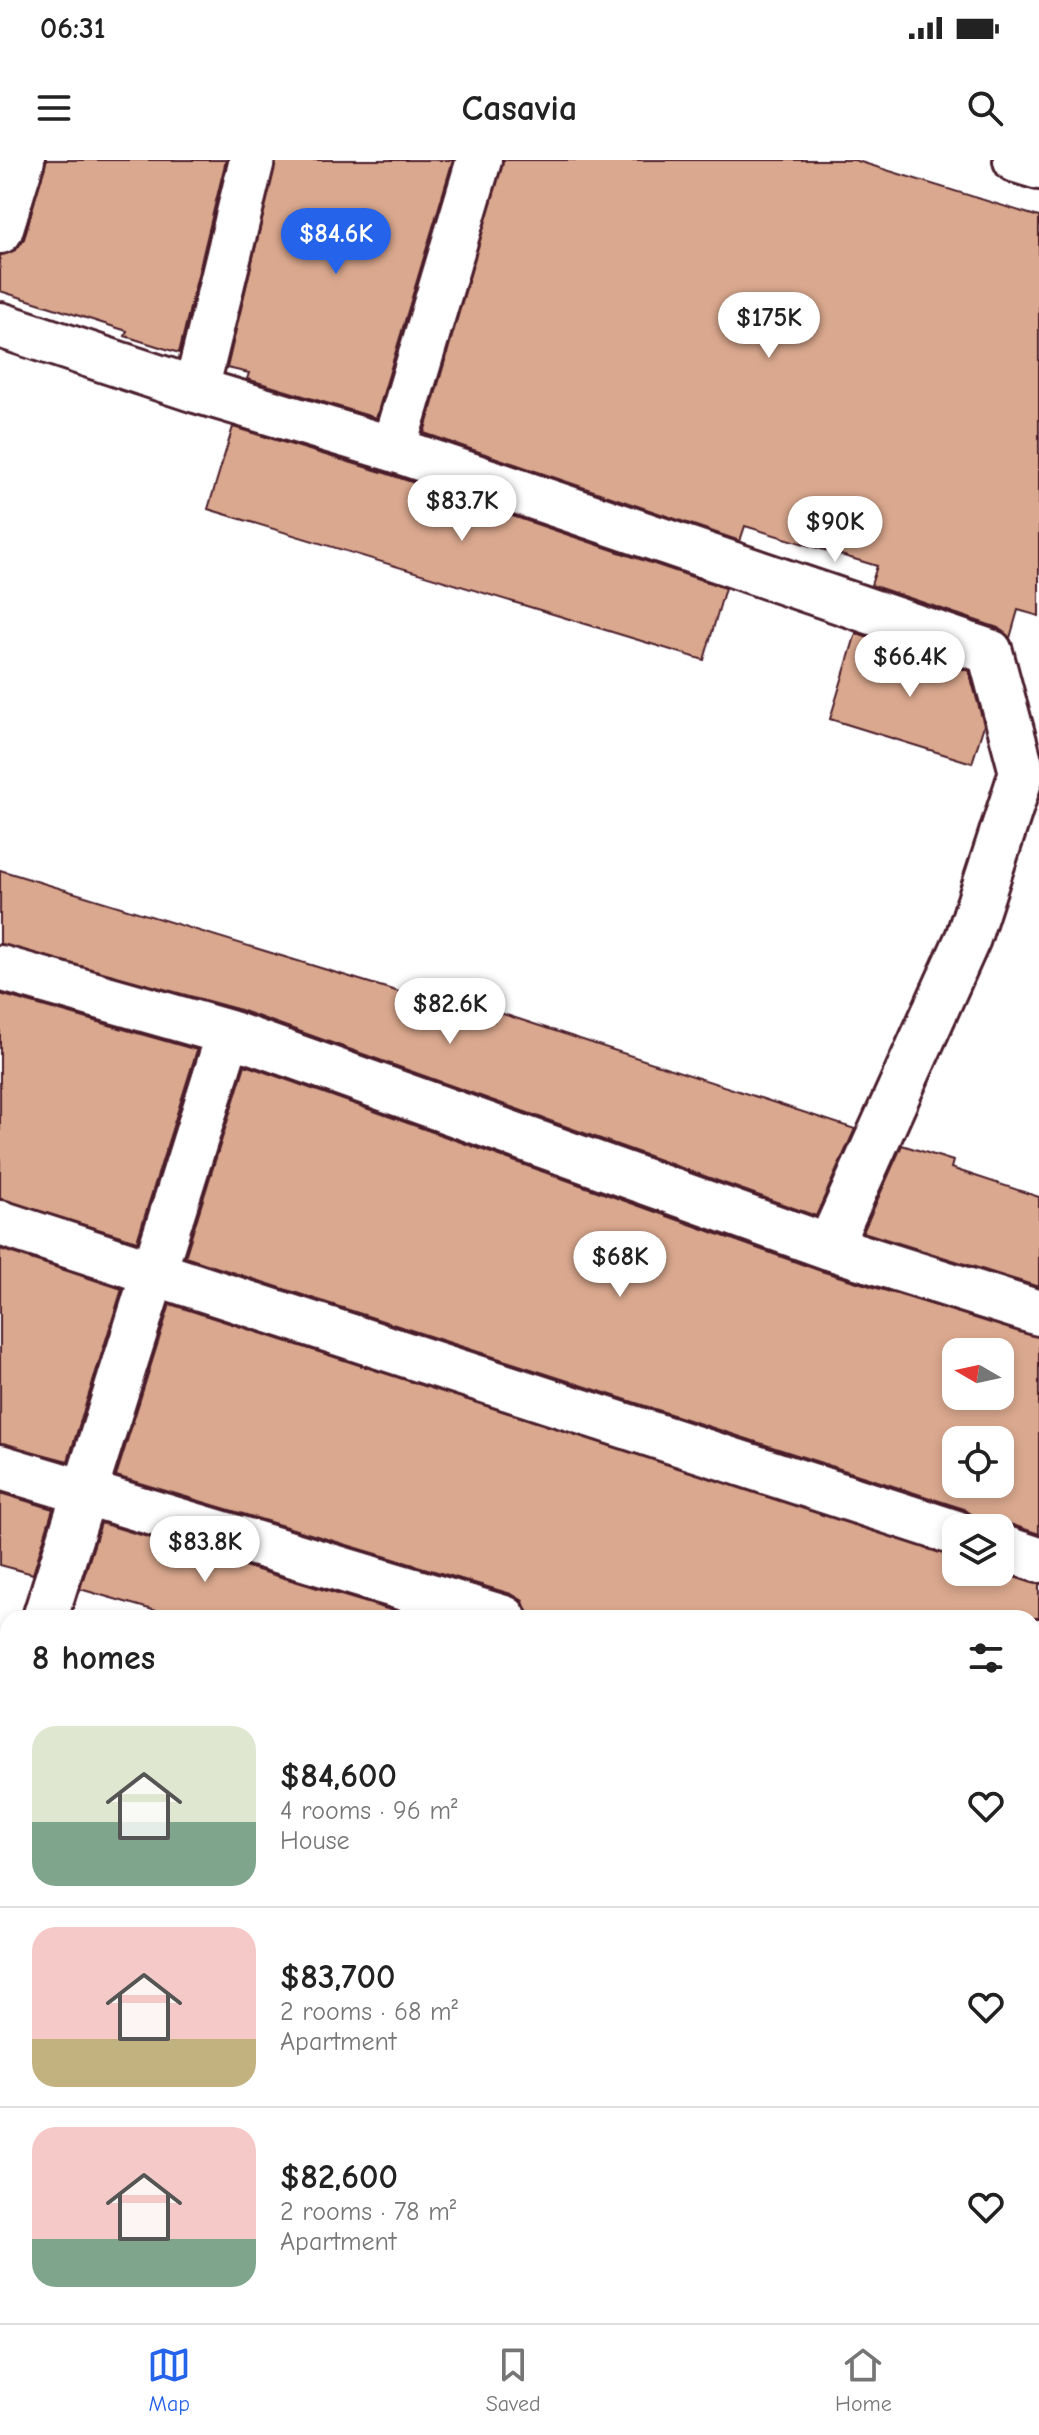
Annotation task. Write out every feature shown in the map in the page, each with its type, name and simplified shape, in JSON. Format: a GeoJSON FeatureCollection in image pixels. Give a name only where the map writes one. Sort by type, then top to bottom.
{"type":"FeatureCollection","features":[{"type":"Feature","properties":{"kind":"street"},"geometry":{"type":"LineString","coordinates":[[0,231],[22,160]]}},
{"type":"Feature","properties":{"kind":"street"},"geometry":{"type":"LineString","coordinates":[[196,390],[252,160]]}},
{"type":"Feature","properties":{"kind":"street"},"geometry":{"type":"LineString","coordinates":[[393,449],[479,160]]}},
{"type":"Feature","properties":{"kind":"street"},"geometry":{"type":"LineString","coordinates":[[1016,160],[1039,167]]}},
{"type":"Feature","properties":{"kind":"street"},"geometry":{"type":"LineString","coordinates":[[0,325],[196,390],[393,449],[990,652],[1023,711],[1022,772],[968,938],[829,1247]]}},
{"type":"Feature","properties":{"kind":"street"},"geometry":{"type":"LineString","coordinates":[[0,968],[229,1033],[829,1247],[1039,1313]]}},
{"type":"Feature","properties":{"kind":"street"},"geometry":{"type":"LineString","coordinates":[[47,1610],[229,1033]]}},
{"type":"Feature","properties":{"kind":"street"},"geometry":{"type":"LineString","coordinates":[[0,1223],[942,1528]]}},
{"type":"Feature","properties":{"kind":"street"},"geometry":{"type":"LineString","coordinates":[[0,1467],[477,1610]]}},
{"type":"Feature","properties":{"kind":"street"},"geometry":{"type":"LineString","coordinates":[[1014,1552],[1039,1560]]}},
{"type":"Feature","properties":{"kind":"building"},"geometry":{"type":"Polygon","coordinates":[[[46,160],[226,160],[179,353],[125,336],[127,331],[0,291],[0,255],[16,250],[24,239],[46,160]]]}},
{"type":"Feature","properties":{"kind":"building"},"geometry":{"type":"Polygon","coordinates":[[[276,160],[453,160],[376,418],[247,379],[249,373],[227,368],[276,160]]]}},
{"type":"Feature","properties":{"kind":"building"},"geometry":{"type":"Polygon","coordinates":[[[503,160],[854,160],[1039,217],[1039,616],[1018,610],[1010,638],[998,628],[871,585],[877,566],[745,526],[740,541],[424,433],[503,160]]]}},
{"type":"Feature","properties":{"kind":"building"},"geometry":{"type":"Polygon","coordinates":[[[233,427],[385,473],[725,588],[704,660],[208,509],[233,427]]]}},
{"type":"Feature","properties":{"kind":"building"},"geometry":{"type":"Polygon","coordinates":[[[856,633],[969,671],[984,725],[972,763],[830,719],[856,633]]]}},
{"type":"Feature","properties":{"kind":"building"},"geometry":{"type":"Polygon","coordinates":[[[0,870],[494,1021],[497,1012],[855,1129],[816,1216],[237,1009],[0,944],[0,870]]]}},
{"type":"Feature","properties":{"kind":"building"},"geometry":{"type":"Polygon","coordinates":[[[0,994],[197,1050],[137,1241],[0,1199],[0,994]]]}},
{"type":"Feature","properties":{"kind":"building"},"geometry":{"type":"Polygon","coordinates":[[[245,1065],[821,1271],[1039,1337],[1039,1534],[1014,1525],[1014,1514],[971,1514],[964,1509],[185,1257],[245,1065]]]}},
{"type":"Feature","properties":{"kind":"building"},"geometry":{"type":"Polygon","coordinates":[[[902,1145],[953,1161],[951,1168],[1039,1197],[1039,1287],[863,1232],[902,1145]]]}},
{"type":"Feature","properties":{"kind":"building"},"geometry":{"type":"Polygon","coordinates":[[[0,1249],[122,1289],[68,1461],[0,1443],[0,1249]]]}},
{"type":"Feature","properties":{"kind":"building"},"geometry":{"type":"Polygon","coordinates":[[[170,1304],[942,1552],[942,1586],[1014,1586],[1014,1577],[1039,1584],[1039,1610],[526,1610],[523,1601],[511,1594],[116,1476],[170,1304]]]}},
{"type":"Feature","properties":{"kind":"building"},"geometry":{"type":"Polygon","coordinates":[[[0,1493],[53,1509],[33,1574],[0,1565],[0,1493]]]}},
{"type":"Feature","properties":{"kind":"building"},"geometry":{"type":"Polygon","coordinates":[[[101,1523],[390,1610],[154,1610],[80,1589],[101,1523]]]}}]}
